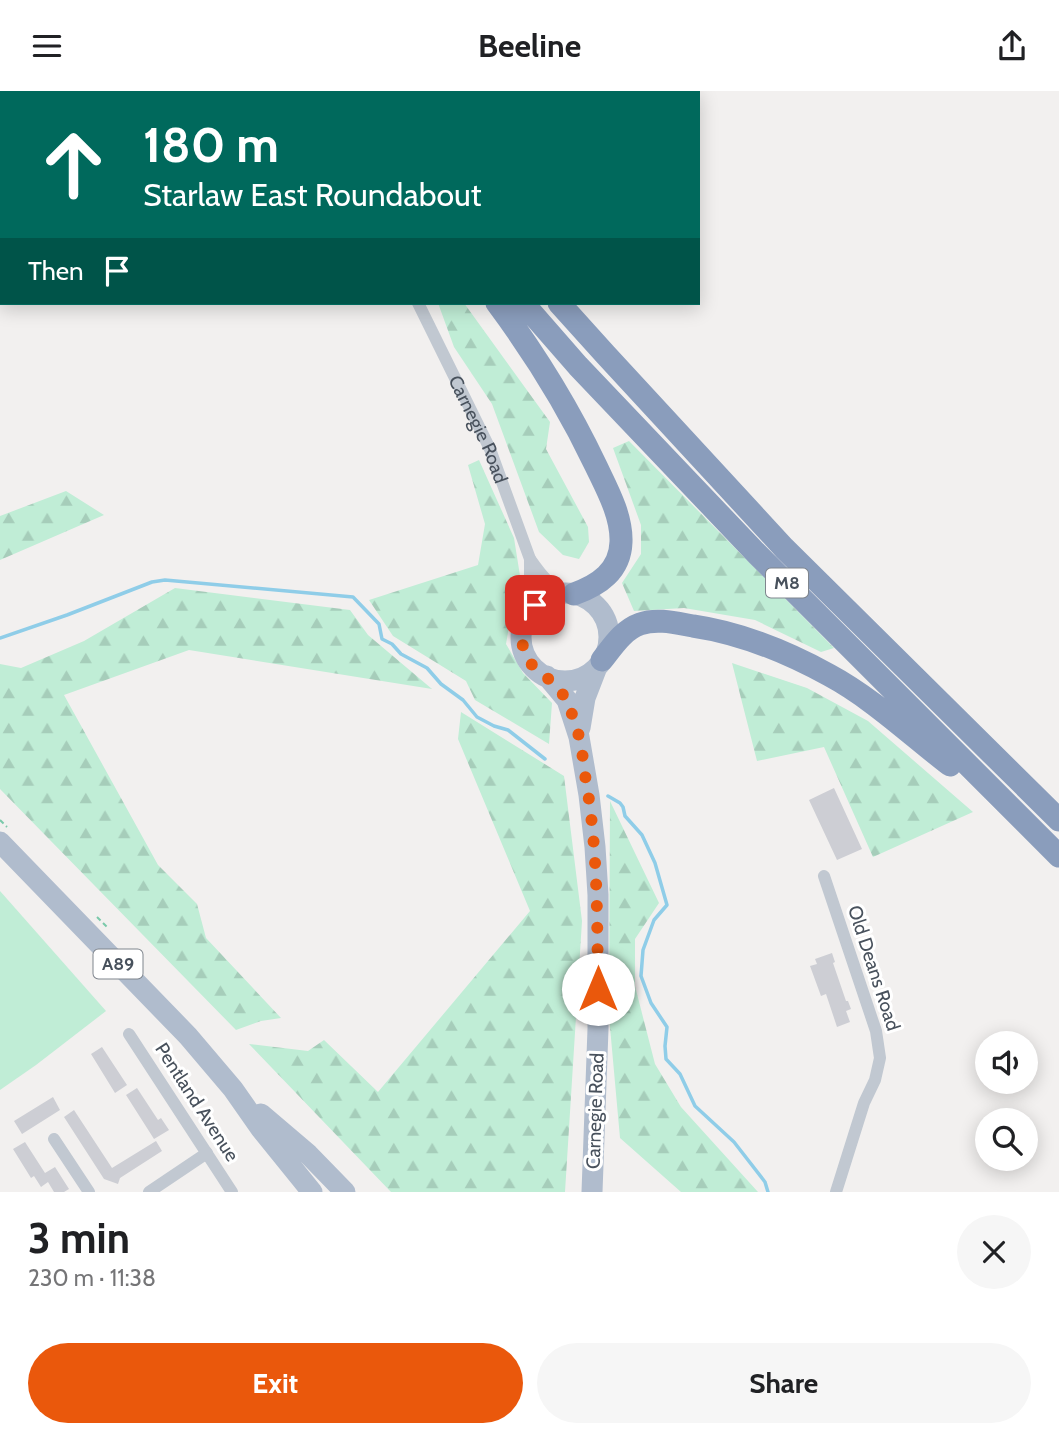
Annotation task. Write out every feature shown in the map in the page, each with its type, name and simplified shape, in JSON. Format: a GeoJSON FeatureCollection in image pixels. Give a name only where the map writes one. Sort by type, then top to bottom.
{"type":"FeatureCollection","features":[{"type":"Feature","properties":{"kind":"highway"},"geometry":{"type":"LineString","coordinates":[[498,305],[579,430],[610,495],[618,521],[621,542],[611,571],[592,587],[572,593]]}},
{"type":"Feature","properties":{"kind":"highway","name":"M8"},"geometry":{"type":"LineString","coordinates":[[525,305],[578,366],[757,554],[1059,856]]}},
{"type":"Feature","properties":{"kind":"highway","name":"M8"},"geometry":{"type":"LineString","coordinates":[[561,305],[784,548],[1059,820]]}},
{"type":"Feature","properties":{"kind":"highway","name":"M8"},"geometry":{"type":"LineString","coordinates":[[599,664],[627,631],[650,621],[705,628],[764,644],[831,675],[1029,827]]}},
{"type":"Feature","properties":{"kind":"main road"},"geometry":{"type":"LineString","coordinates":[[572,593],[587,599],[598,608],[606,620],[608,647],[599,664],[588,674],[557,680],[535,668],[526,656],[522,641],[523,627],[527,615],[545,598],[572,593]]}},
{"type":"Feature","properties":{"kind":"main road","name":"Carnegie Road"},"geometry":{"type":"LineString","coordinates":[[579,737],[582,709],[599,664]]}},
{"type":"Feature","properties":{"kind":"main road","name":"Carnegie Road"},"geometry":{"type":"LineString","coordinates":[[547,676],[567,700],[579,737],[595,847],[598,1029],[592,1192]]}},
{"type":"Feature","properties":{"kind":"main road","name":"A89"},"geometry":{"type":"LineString","coordinates":[[0,842],[188,1036],[233,1089],[261,1129],[312,1192]]}},
{"type":"Feature","properties":{"kind":"main road","name":"A89"},"geometry":{"type":"LineString","coordinates":[[233,1089],[308,1154],[345,1192]]}},
{"type":"Feature","properties":{"kind":"street","name":"Carnegie Road"},"geometry":{"type":"LineString","coordinates":[[419,305],[490,449],[530,559],[552,586],[572,593]]}},
{"type":"Feature","properties":{"kind":"street","name":"Carnegie Road"},"geometry":{"type":"LineString","coordinates":[[523,627],[530,592],[530,559]]}},
{"type":"Feature","properties":{"kind":"street","name":"Old Deans Road"},"geometry":{"type":"LineString","coordinates":[[824,876],[876,1031],[880,1058],[876,1080],[864,1103],[836,1192]]}},
{"type":"Feature","properties":{"kind":"street","name":"Pentland Avenue"},"geometry":{"type":"LineString","coordinates":[[130,1034],[232,1192]]}},
{"type":"Feature","properties":{"kind":"street"},"geometry":{"type":"LineString","coordinates":[[54,1139],[56,1154],[89,1192]]}},
{"type":"Feature","properties":{"kind":"street"},"geometry":{"type":"LineString","coordinates":[[149,1192],[207,1153]]}},
{"type":"Feature","properties":{"kind":"green space"},"geometry":{"type":"Polygon","coordinates":[[[439,305],[465,305],[550,422],[546,449],[588,527],[589,542],[579,559],[563,555],[539,532],[492,404],[454,347],[439,305]]]}},
{"type":"Feature","properties":{"kind":"green space"},"geometry":{"type":"Polygon","coordinates":[[[629,441],[834,648],[821,652],[755,620],[684,608],[634,611],[622,583],[641,554],[641,525],[613,448],[629,441]]]}},
{"type":"Feature","properties":{"kind":"green space"},"geometry":{"type":"Polygon","coordinates":[[[479,460],[514,538],[521,582],[512,609],[506,644],[523,673],[552,703],[549,744],[475,700],[466,681],[393,636],[369,600],[478,565],[485,524],[468,465],[479,460]]]}},
{"type":"Feature","properties":{"kind":"green space"},"geometry":{"type":"Polygon","coordinates":[[[66,491],[104,515],[0,560],[0,516],[66,491]]]}},
{"type":"Feature","properties":{"kind":"green space"},"geometry":{"type":"Polygon","coordinates":[[[175,588],[350,610],[368,635],[432,689],[189,650],[64,695],[158,865],[197,904],[206,938],[281,1018],[261,1021],[236,1030],[0,789],[0,664],[21,668],[84,641],[175,588]]]}},
{"type":"Feature","properties":{"kind":"green space"},"geometry":{"type":"Polygon","coordinates":[[[732,663],[807,688],[868,721],[973,812],[873,857],[824,747],[757,761],[732,663]]]}},
{"type":"Feature","properties":{"kind":"green space"},"geometry":{"type":"Polygon","coordinates":[[[461,712],[564,776],[582,921],[565,1192],[391,1192],[249,1044],[308,1051],[324,1040],[378,1092],[530,911],[458,739],[461,712]]]}},
{"type":"Feature","properties":{"kind":"green space"},"geometry":{"type":"Polygon","coordinates":[[[610,801],[659,903],[635,939],[635,986],[655,1064],[681,1107],[758,1192],[681,1192],[620,1138],[609,1016],[610,801]]]}},
{"type":"Feature","properties":{"kind":"green space"},"geometry":{"type":"Polygon","coordinates":[[[0,891],[106,1011],[0,1090],[0,891]]]}},
{"type":"Feature","properties":{"kind":"building"},"geometry":{"type":"Polygon","coordinates":[[[834,788],[862,849],[837,860],[809,800],[834,788]]]}},
{"type":"Feature","properties":{"kind":"building"},"geometry":{"type":"Polygon","coordinates":[[[832,953],[833,963],[851,1009],[846,1011],[850,1022],[837,1027],[826,994],[821,996],[810,966],[817,964],[815,959],[832,953]]]}},
{"type":"Feature","properties":{"kind":"building"},"geometry":{"type":"Polygon","coordinates":[[[102,1047],[127,1085],[115,1093],[91,1054],[102,1047]]]}},
{"type":"Feature","properties":{"kind":"building"},"geometry":{"type":"Polygon","coordinates":[[[137,1088],[158,1120],[161,1118],[169,1130],[154,1139],[126,1095],[137,1088]]]}},
{"type":"Feature","properties":{"kind":"building"},"geometry":{"type":"Polygon","coordinates":[[[53,1097],[60,1110],[22,1134],[14,1121],[53,1097]]]}},
{"type":"Feature","properties":{"kind":"building"},"geometry":{"type":"Polygon","coordinates":[[[74,1110],[112,1168],[156,1141],[162,1151],[120,1178],[118,1184],[104,1179],[64,1117],[74,1110]]]}},
{"type":"Feature","properties":{"kind":"building"},"geometry":{"type":"Polygon","coordinates":[[[25,1142],[45,1173],[55,1167],[69,1189],[54,1192],[48,1182],[41,1187],[34,1176],[31,1178],[13,1149],[25,1142]]]}},
{"type":"Feature","properties":{"kind":"waterway"},"geometry":{"type":"LineString","coordinates":[[0,638],[152,582],[165,580],[353,597],[379,624],[382,639],[392,644],[401,654],[427,668],[441,684],[463,700],[477,717],[508,730],[545,759]]}},
{"type":"Feature","properties":{"kind":"waterway"},"geometry":{"type":"LineString","coordinates":[[608,796],[620,803],[625,816],[642,835],[655,863],[667,905],[654,920],[643,950],[641,976],[651,1003],[667,1027],[666,1059],[680,1074],[695,1106],[734,1142],[765,1182],[768,1192]]}},
{"type":"Feature","properties":{"kind":"route"},"geometry":{"type":"LineString","coordinates":[[535,605],[527,615],[523,627],[522,641],[526,656],[567,700],[579,737],[589,796],[595,847],[598,989]]}}]}
